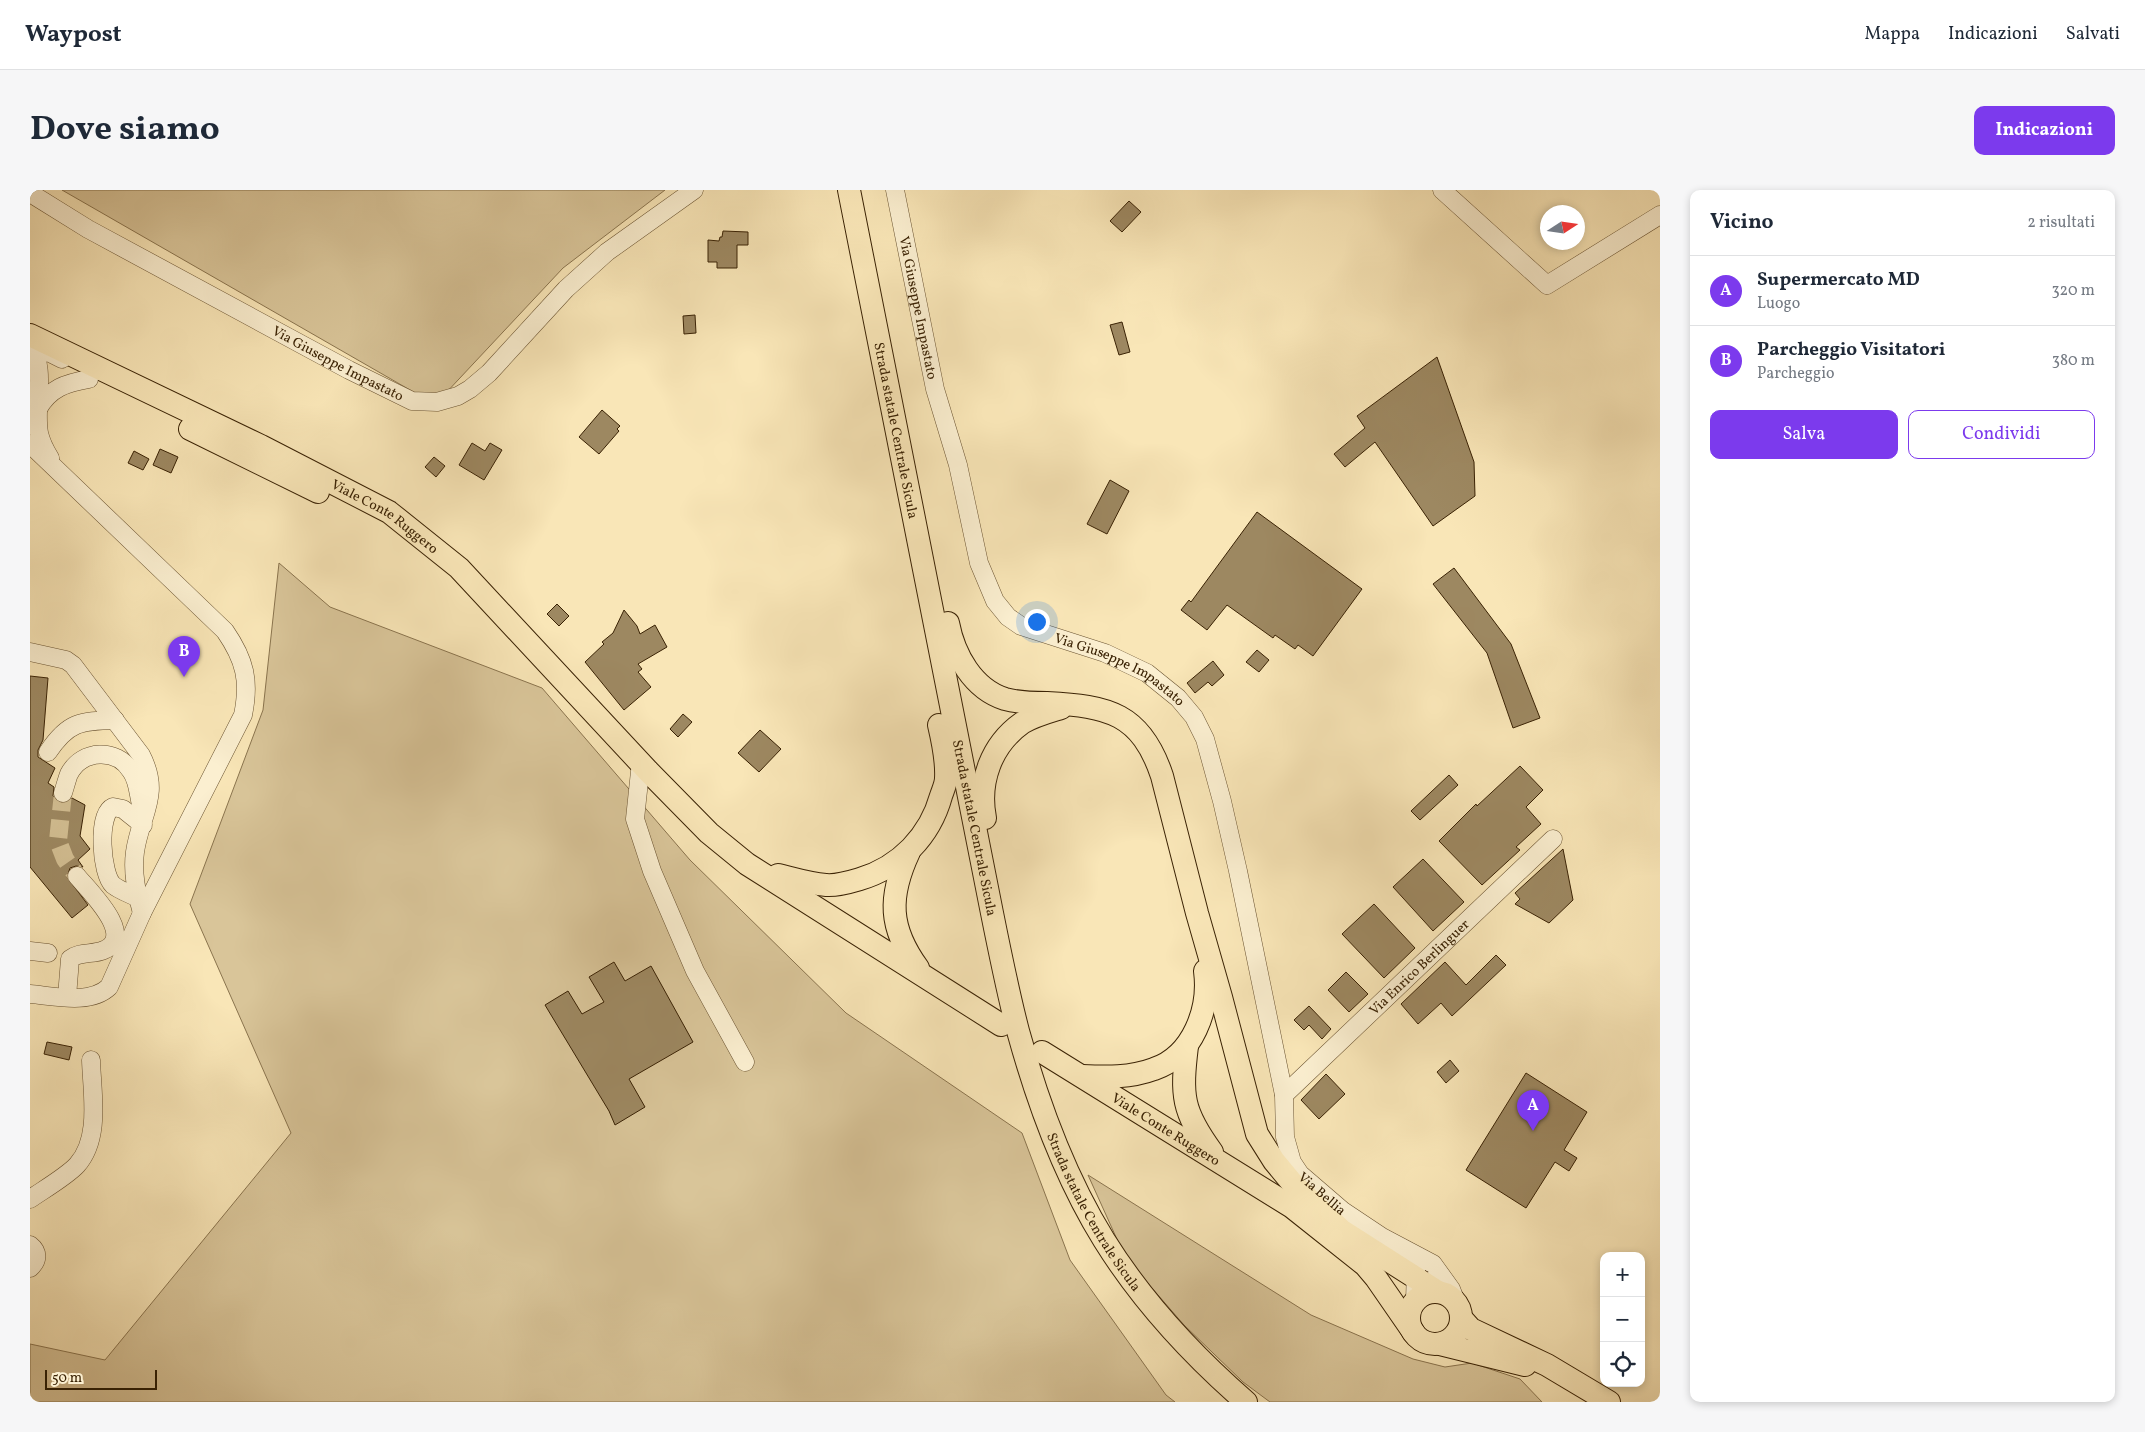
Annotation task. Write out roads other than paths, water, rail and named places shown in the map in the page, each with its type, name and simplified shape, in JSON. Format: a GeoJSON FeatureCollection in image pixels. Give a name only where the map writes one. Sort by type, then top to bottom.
{"type":"FeatureCollection","features":[{"type":"Feature","properties":{"kind":"main road","name":"Strada statale Centrale Sicula"},"geometry":{"type":"LineString","coordinates":[[849,190],[1009,994],[1036,1088],[1069,1174],[1105,1241],[1128,1275],[1164,1320],[1209,1370],[1246,1402]]}},
{"type":"Feature","properties":{"kind":"main road","name":"Viale Conte Ruggero"},"geometry":{"type":"LineString","coordinates":[[31,348],[89,379],[438,551]]}},
{"type":"Feature","properties":{"kind":"main road","name":"Viale Conte Ruggero"},"geometry":{"type":"LineString","coordinates":[[31,348],[248,439],[389,512],[438,551]]}},
{"type":"Feature","properties":{"kind":"main road"},"geometry":{"type":"LineString","coordinates":[[891,400],[916,462],[950,636],[966,669],[989,691],[1004,699],[1019,702],[1072,704],[1102,709],[1116,714],[1133,726],[1145,739],[1156,756],[1258,1134],[1274,1161],[1293,1184],[1342,1231]]}},
{"type":"Feature","properties":{"kind":"main road"},"geometry":{"type":"LineString","coordinates":[[748,864],[797,880],[828,885],[868,877],[892,865],[909,852],[922,836],[938,810],[946,779],[945,753],[909,564],[908,489]]}},
{"type":"Feature","properties":{"kind":"main road"},"geometry":{"type":"LineString","coordinates":[[438,551],[460,568],[709,833],[748,864],[921,972],[1001,1025]]}},
{"type":"Feature","properties":{"kind":"main road"},"geometry":{"type":"LineString","coordinates":[[1069,1174],[1027,1018],[984,814],[982,791],[987,771],[996,752],[1008,735],[1023,722],[1072,704]]}},
{"type":"Feature","properties":{"kind":"main road"},"geometry":{"type":"LineString","coordinates":[[909,852],[898,875],[894,899],[896,923],[906,951],[921,972]]}},
{"type":"Feature","properties":{"kind":"main road"},"geometry":{"type":"LineString","coordinates":[[1197,913],[1207,987],[1200,1019],[1187,1046],[1183,1077],[1185,1103],[1189,1116],[1216,1159]]}},
{"type":"Feature","properties":{"kind":"main road"},"geometry":{"type":"LineString","coordinates":[[1078,1075],[1110,1078],[1156,1069],[1187,1046]]}},
{"type":"Feature","properties":{"kind":"main road","name":"Viale Conte Ruggero"},"geometry":{"type":"LineString","coordinates":[[1042,1052],[1292,1207]]}},
{"type":"Feature","properties":{"kind":"main road"},"geometry":{"type":"LineString","coordinates":[[1292,1207],[1342,1231],[1416,1278],[1452,1304],[1471,1329],[1538,1361],[1576,1393]]}},
{"type":"Feature","properties":{"kind":"main road"},"geometry":{"type":"LineString","coordinates":[[1292,1207],[1365,1265],[1414,1333],[1425,1342],[1505,1359],[1545,1372],[1576,1393],[1609,1402]]}},
{"type":"Feature","properties":{"kind":"main road"},"geometry":{"type":"LineString","coordinates":[[1414,1333],[1409,1316],[1415,1301],[1422,1295],[1452,1304]]}},
{"type":"Feature","properties":{"kind":"main road"},"geometry":{"type":"LineString","coordinates":[[1440,1344],[1448,1341],[1460,1328],[1452,1304]]}},
{"type":"Feature","properties":{"kind":"street","name":"Via Giuseppe Impastato"},"geometry":{"type":"LineString","coordinates":[[30,193],[88,229],[349,370],[412,401],[437,402],[458,396],[470,389],[488,373],[566,289],[607,252],[694,190]]}},
{"type":"Feature","properties":{"kind":"street","name":"Via Giuseppe Impastato"},"geometry":{"type":"LineString","coordinates":[[895,190],[935,389],[958,465],[980,564],[995,601],[1008,617],[1021,626],[1105,652],[1147,672],[1173,693],[1194,717],[1205,739],[1222,801],[1284,1094]]}},
{"type":"Feature","properties":{"kind":"street"},"geometry":{"type":"LineString","coordinates":[[1442,190],[1546,285],[1660,215]]}},
{"type":"Feature","properties":{"kind":"street"},"geometry":{"type":"LineString","coordinates":[[31,348],[38,364],[39,433],[44,448],[59,473]]}},
{"type":"Feature","properties":{"kind":"street"},"geometry":{"type":"LineString","coordinates":[[38,409],[44,399],[57,387],[70,382],[89,379]]}},
{"type":"Feature","properties":{"kind":"street"},"geometry":{"type":"LineString","coordinates":[[30,444],[225,631],[234,644],[242,662],[247,694],[243,715],[140,906],[109,987],[102,994],[88,997],[30,994]]}},
{"type":"Feature","properties":{"kind":"street"},"geometry":{"type":"LineString","coordinates":[[30,652],[66,660],[73,665],[149,769],[150,787],[144,821],[135,850],[133,869],[140,906]]}},
{"type":"Feature","properties":{"kind":"street"},"geometry":{"type":"LineString","coordinates":[[48,752],[58,737],[72,726],[90,720],[115,720]]}},
{"type":"Feature","properties":{"kind":"street"},"geometry":{"type":"LineString","coordinates":[[63,793],[70,772],[84,759],[96,754],[112,755],[124,762],[132,771],[139,788],[144,821]]}},
{"type":"Feature","properties":{"kind":"street"},"geometry":{"type":"LineString","coordinates":[[641,762],[636,819],[652,871],[695,971],[745,1062]]}},
{"type":"Feature","properties":{"kind":"street"},"geometry":{"type":"LineString","coordinates":[[140,906],[113,885],[106,875],[102,831],[108,813],[113,807],[123,809],[144,821]]}},
{"type":"Feature","properties":{"kind":"street","name":"Via Enrico Berlinguer"},"geometry":{"type":"LineString","coordinates":[[1284,1094],[1553,839]]}},
{"type":"Feature","properties":{"kind":"street"},"geometry":{"type":"LineString","coordinates":[[67,997],[70,959],[77,955],[104,950],[109,947],[115,933],[112,917],[77,876]]}},
{"type":"Feature","properties":{"kind":"street"},"geometry":{"type":"LineString","coordinates":[[30,951],[48,953]]}},
{"type":"Feature","properties":{"kind":"street"},"geometry":{"type":"LineString","coordinates":[[30,1199],[77,1165],[90,1144],[93,1127],[92,1060]]}},
{"type":"Feature","properties":{"kind":"street","name":"Via Bellia"},"geometry":{"type":"LineString","coordinates":[[1284,1094],[1287,1145],[1292,1162],[1300,1174],[1343,1211],[1382,1236],[1433,1264],[1451,1289],[1452,1304]]}},
{"type":"Feature","properties":{"kind":"street"},"geometry":{"type":"LineString","coordinates":[[30,1245],[37,1257],[30,1268]]}},
{"type":"Feature","properties":{"kind":"street"},"geometry":{"type":"LineString","coordinates":[[1415,1301],[1416,1254]]}},
{"type":"Feature","properties":{"kind":"tunnel"},"geometry":{"type":"LineString","coordinates":[[63,793],[58,841],[65,859],[77,876]]}},
{"type":"Feature","properties":{"kind":"place","name":"Parcheggio Visitatori"},"geometry":{"type":"Point","coordinates":[184,677]}},
{"type":"Feature","properties":{"kind":"place","name":"Supermercato MD"},"geometry":{"type":"Point","coordinates":[1533,1131]}}]}
